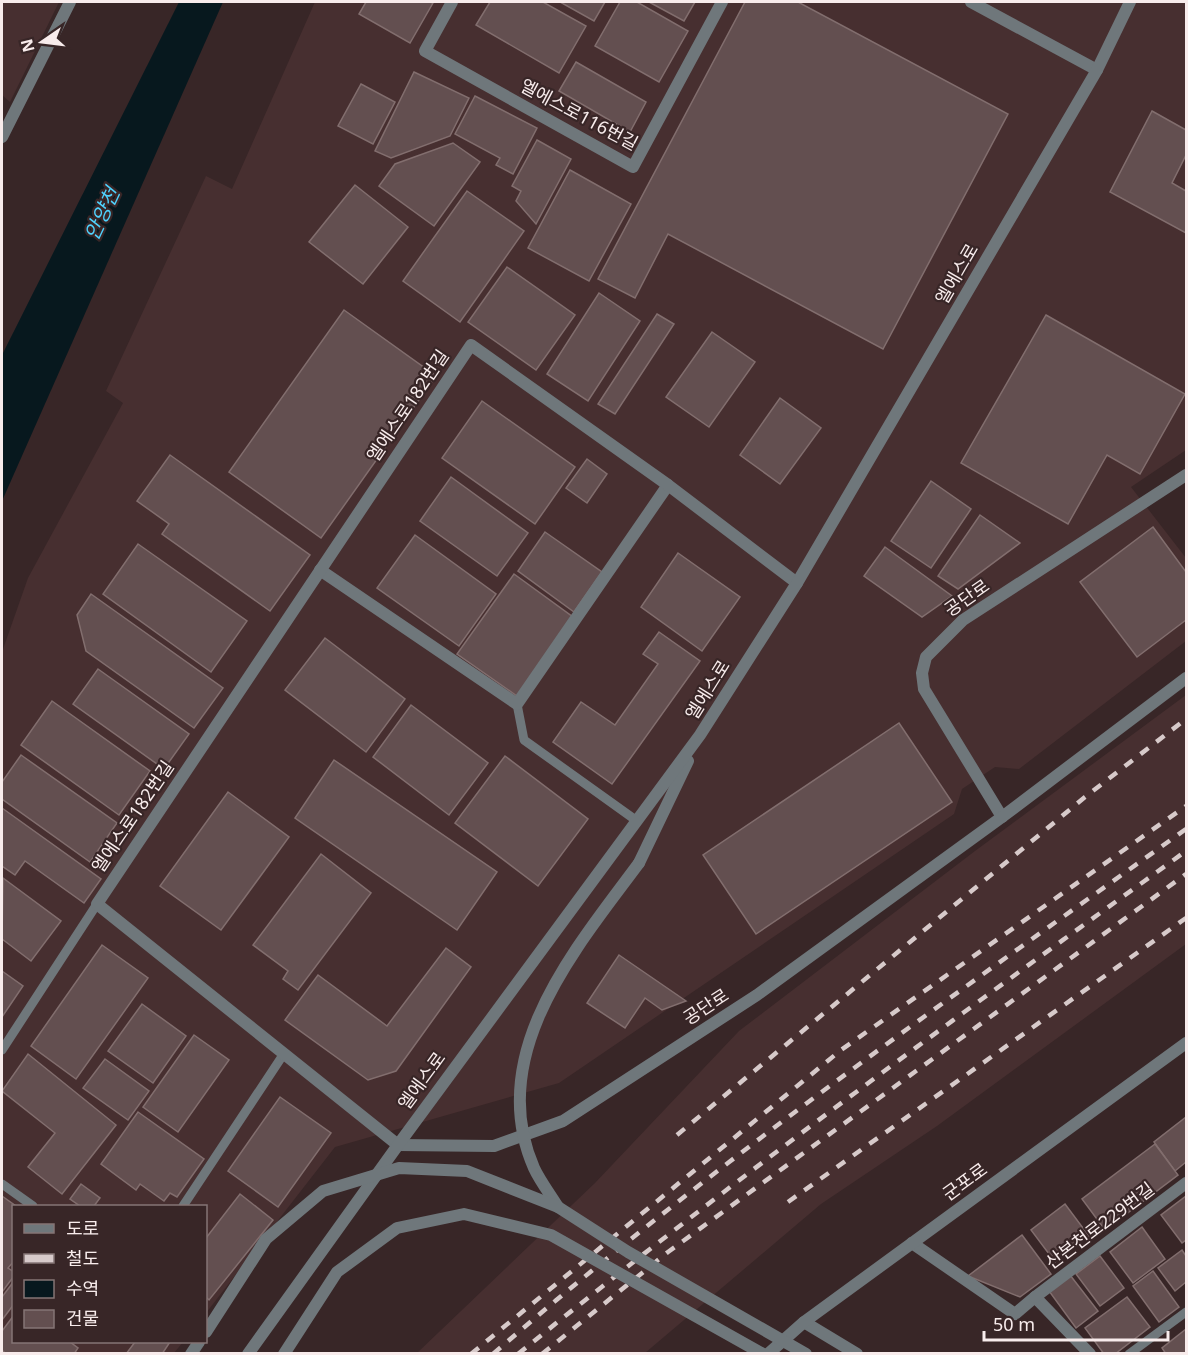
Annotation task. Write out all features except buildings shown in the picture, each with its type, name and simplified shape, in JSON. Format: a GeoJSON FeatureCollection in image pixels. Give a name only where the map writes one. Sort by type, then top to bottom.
{"type":"FeatureCollection","features":[{"type":"Feature","properties":{"kind":"street"},"geometry":{"type":"LineString","coordinates":[[2,137],[70,2]]}},
{"type":"Feature","properties":{"kind":"street","name":"엘에스로116번길"},"geometry":{"type":"LineString","coordinates":[[452,2],[425,51],[633,168],[722,2]]}},
{"type":"Feature","properties":{"kind":"street"},"geometry":{"type":"LineString","coordinates":[[971,2],[1097,70]]}},
{"type":"Feature","properties":{"kind":"street","name":"엘에스로"},"geometry":{"type":"LineString","coordinates":[[248,1353],[700,735],[797,583],[1097,70],[1130,2]]}},
{"type":"Feature","properties":{"kind":"street","name":"엘에스로182번길"},"geometry":{"type":"LineString","coordinates":[[96,904],[471,345],[668,485],[797,583]]}},
{"type":"Feature","properties":{"kind":"street","name":"공단로"},"geometry":{"type":"LineString","coordinates":[[1002,817],[924,689],[922,674],[926,657],[963,620],[1186,475]]}},
{"type":"Feature","properties":{"kind":"street"},"geometry":{"type":"LineString","coordinates":[[320,570],[517,704],[668,485]]}},
{"type":"Feature","properties":{"kind":"street","name":"공단로"},"geometry":{"type":"LineString","coordinates":[[398,1145],[495,1146],[563,1122],[757,994],[1002,817],[1186,678]]}},
{"type":"Feature","properties":{"kind":"street"},"geometry":{"type":"LineString","coordinates":[[558,1207],[534,1168],[525,1137],[521,1104],[523,1060],[543,1004],[589,931],[639,863],[700,735]]}},
{"type":"Feature","properties":{"kind":"street"},"geometry":{"type":"LineString","coordinates":[[96,904],[398,1145]]}},
{"type":"Feature","properties":{"kind":"street","name":"군포로"},"geometry":{"type":"LineString","coordinates":[[768,1353],[804,1322],[1186,1043]]}},
{"type":"Feature","properties":{"kind":"street"},"geometry":{"type":"LineString","coordinates":[[207,1330],[266,1239],[323,1191],[399,1168],[467,1171],[558,1207],[628,1252],[806,1353]]}},
{"type":"Feature","properties":{"kind":"street","name":"산본천로229번길"},"geometry":{"type":"LineString","coordinates":[[912,1243],[1015,1314],[1186,1183]]}},
{"type":"Feature","properties":{"kind":"street"},"geometry":{"type":"LineString","coordinates":[[284,1353],[338,1272],[397,1228],[464,1214],[551,1234],[763,1353]]}},
{"type":"Feature","properties":{"kind":"street"},"geometry":{"type":"LineString","coordinates":[[1035,1297],[1090,1353]]}},
{"type":"Feature","properties":{"kind":"street"},"geometry":{"type":"LineString","coordinates":[[804,1322],[857,1353]]}},
{"type":"Feature","properties":{"kind":"lane"},"geometry":{"type":"LineString","coordinates":[[517,704],[524,740],[637,821]]}},
{"type":"Feature","properties":{"kind":"lane","name":"엘에스로182번길"},"geometry":{"type":"LineString","coordinates":[[2,1050],[96,904]]}},
{"type":"Feature","properties":{"kind":"lane"},"geometry":{"type":"LineString","coordinates":[[184,1205],[283,1055]]}},
{"type":"Feature","properties":{"kind":"lane"},"geometry":{"type":"LineString","coordinates":[[2,1184],[32,1205]]}},
{"type":"Feature","properties":{"kind":"lane"},"geometry":{"type":"LineString","coordinates":[[1130,1353],[1186,1312]]}},
{"type":"Feature","properties":{"kind":"shaded area"},"geometry":{"type":"Polygon","coordinates":[[[2,2],[59,2],[10,102],[2,95],[2,2]]]}},
{"type":"Feature","properties":{"kind":"shaded area"},"geometry":{"type":"Polygon","coordinates":[[[315,2],[1186,2],[1186,450],[1131,487],[1186,558],[1186,641],[1019,769],[995,767],[962,789],[954,814],[559,1083],[335,1147],[207,1312],[207,1205],[12,1205],[12,1343],[182,1343],[174,1353],[2,1353],[2,652],[28,578],[123,403],[106,391],[206,176],[232,189],[315,2]]]}},
{"type":"Feature","properties":{"kind":"shaded area"},"geometry":{"type":"Polygon","coordinates":[[[1186,695],[1186,944],[937,1126],[821,1204],[645,1353],[416,1354],[595,1183],[739,1031],[975,851],[1186,695]]]}},
{"type":"Feature","properties":{"kind":"water","name":"안양천"},"geometry":{"type":"Polygon","coordinates":[[[179,2],[223,2],[2,501],[2,355],[179,2]]]}},
{"type":"Feature","properties":{"kind":"railway"},"geometry":{"type":"LineString","coordinates":[[677,1135],[1085,797],[1186,719]]}},
{"type":"Feature","properties":{"kind":"railway"},"geometry":{"type":"LineString","coordinates":[[471,1354],[841,1050],[1186,806]]}},
{"type":"Feature","properties":{"kind":"railway"},"geometry":{"type":"LineString","coordinates":[[493,1354],[661,1215],[834,1083],[1186,829]]}},
{"type":"Feature","properties":{"kind":"railway"},"geometry":{"type":"LineString","coordinates":[[518,1354],[765,1160],[1186,851]]}},
{"type":"Feature","properties":{"kind":"railway"},"geometry":{"type":"LineString","coordinates":[[542,1354],[668,1252],[1186,874]]}},
{"type":"Feature","properties":{"kind":"railway"},"geometry":{"type":"LineString","coordinates":[[788,1202],[1186,918]]}}]}
